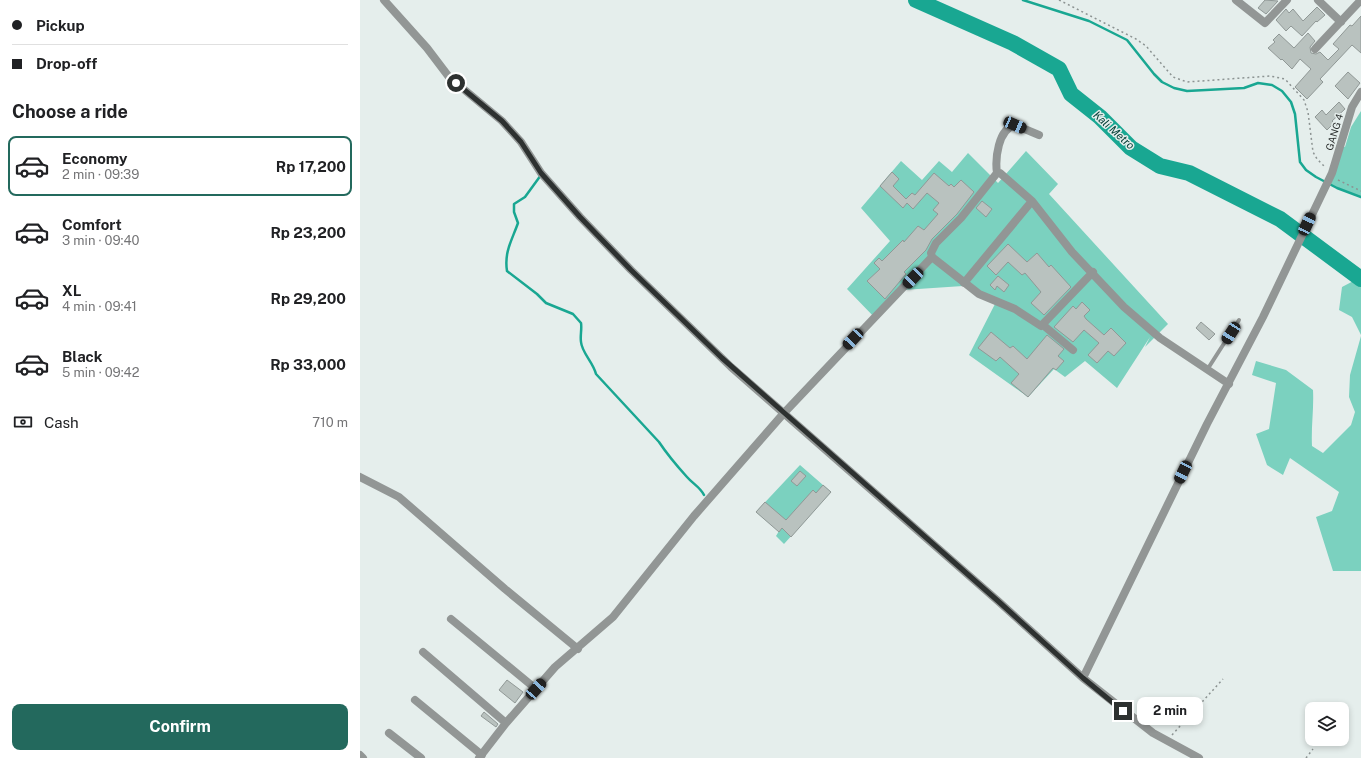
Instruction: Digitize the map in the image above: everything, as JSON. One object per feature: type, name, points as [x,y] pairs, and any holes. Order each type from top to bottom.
[{"type":"street","points":[[384,0],[428,48],[449,77],[502,121],[521,142],[541,173],[626,265],[720,357],[1083,678],[1153,733],[1199,758]]},
{"type":"street","points":[[1236,0],[1265,23],[1287,0]]},
{"type":"street","points":[[1318,0],[1341,22]]},
{"type":"street","points":[[1315,49],[1361,0]]},
{"type":"street","name":"GANG 4","points":[[1083,678],[1207,424],[1264,317],[1330,176],[1352,107],[1361,92]]},
{"type":"street","points":[[415,700],[480,756],[506,723],[555,668],[613,617],[707,501],[784,413],[932,257],[931,253],[936,243],[961,218],[997,173],[996,152],[1009,128],[1015,125],[1039,135]]},
{"type":"street","points":[[997,173],[1000,173],[1032,201],[1072,252],[1139,321],[1160,338],[1207,371],[1229,384]]},
{"type":"street","points":[[964,283],[1032,201]]},
{"type":"street","points":[[932,257],[978,294],[1015,309],[1038,325],[1043,325],[1073,350]]},
{"type":"street","points":[[1043,325],[1093,272]]},
{"type":"street","points":[[360,477],[399,497],[505,589],[578,649]]},
{"type":"street","points":[[451,619],[536,689]]},
{"type":"street","points":[[423,652],[506,723]]},
{"type":"street","points":[[389,733],[420,758]]},
{"type":"street","points":[[360,755],[363,758]]},
{"type":"lane","points":[[1207,371],[1239,320]]},
{"type":"path","points":[[1059,0],[1136,39],[1146,46],[1173,77],[1187,82],[1270,76],[1284,79],[1304,100],[1308,112],[1313,152],[1317,160],[1330,176],[1361,191]]},
{"type":"path","points":[[1171,736],[1223,679]]},
{"type":"path","points":[[1306,758],[1313,749]]},
{"type":"green space","points":[[1361,111],[1361,197],[1327,183],[1342,146],[1345,147],[1351,127]]},
{"type":"green space","points":[[1026,151],[1058,184],[1049,194],[1168,324],[1145,347],[1150,337],[1117,388],[1085,361],[1065,377],[1054,369],[1028,397],[969,355],[996,302],[963,286],[903,290],[877,320],[847,289],[890,241],[861,208],[901,161],[922,180],[939,161],[952,172],[968,153],[998,183]]},
{"type":"green space","points":[[1361,277],[1361,335],[1352,317],[1339,310],[1342,287]]},
{"type":"green space","points":[[1361,336],[1361,571],[1333,571],[1316,517],[1332,511],[1339,492],[1290,458],[1283,475],[1267,465],[1256,434],[1269,429],[1276,383],[1252,375],[1256,361],[1286,370],[1313,390],[1312,446],[1323,453],[1351,425],[1355,412],[1349,397],[1350,375]]},
{"type":"green space","points":[[800,465],[831,492],[784,544],[776,536],[779,531],[756,512]]},
{"type":"building","points":[[1265,0],[1278,1],[1266,14],[1258,8]]},
{"type":"building","points":[[1317,7],[1325,15],[1317,22],[1316,21],[1302,36],[1291,26],[1286,31],[1276,20],[1286,9],[1289,13],[1293,9],[1303,21]]},
{"type":"building","points":[[1361,16],[1361,53],[1352,45],[1320,79],[1323,82],[1307,99],[1295,87],[1311,69],[1300,59],[1292,69],[1268,48],[1275,42],[1273,40],[1279,34],[1294,48],[1308,33],[1315,41],[1310,47],[1311,53],[1316,54],[1320,52],[1328,60],[1339,49],[1333,44],[1350,25],[1352,26]]},
{"type":"building","points":[[1348,72],[1360,83],[1348,99],[1335,86]]},
{"type":"building","points":[[1339,102],[1345,109],[1332,121],[1334,123],[1327,130],[1315,117],[1322,110],[1326,115]]},
{"type":"building","points":[[892,172],[899,179],[893,186],[906,199],[912,193],[915,195],[934,173],[949,186],[951,184],[954,187],[961,180],[974,192],[957,214],[932,239],[926,250],[904,272],[906,274],[885,299],[867,281],[880,269],[874,263],[879,258],[882,261],[903,240],[904,242],[918,226],[924,230],[938,214],[933,210],[939,203],[927,193],[913,209],[907,203],[903,208],[880,186]]},
{"type":"building","points":[[982,201],[992,209],[986,217],[976,208]]},
{"type":"building","points":[[1008,244],[1027,262],[1037,253],[1049,267],[1051,265],[1071,287],[1044,315],[1031,303],[1041,292],[1025,273],[1022,275],[1008,262],[996,275],[987,266]]},
{"type":"building","points":[[998,276],[1009,285],[1004,292],[997,286],[995,290],[990,285]]},
{"type":"building","points":[[1082,302],[1090,310],[1084,316],[1086,319],[1104,335],[1111,328],[1126,343],[1114,356],[1108,351],[1097,363],[1088,355],[1099,343],[1084,330],[1073,342],[1054,327],[1073,306],[1076,309]]},
{"type":"building","points":[[1201,322],[1215,334],[1209,340],[1196,328]]},
{"type":"building","points":[[991,332],[1010,348],[1013,346],[1027,359],[1047,335],[1064,349],[1058,356],[1064,361],[1056,370],[1053,368],[1028,397],[1011,383],[1019,374],[1000,357],[996,361],[978,348]]},
{"type":"building","points":[[800,471],[806,476],[797,486],[791,481]]},
{"type":"building","points":[[823,485],[831,492],[791,537],[782,528],[779,532],[756,512],[765,502],[786,520],[813,490],[816,493]]},
{"type":"building","points":[[507,680],[523,692],[515,703],[499,690]]},
{"type":"building","points":[[484,712],[498,724],[496,727],[481,716]]},
{"type":"waterway","name":"Kali Metro","points":[[916,0],[1013,43],[1059,69],[1071,94],[1100,117],[1131,148],[1160,166],[1189,173],[1280,219],[1361,279]]},
{"type":"waterway","points":[[1023,0],[1089,21],[1127,40],[1154,74],[1162,82],[1174,88],[1187,91],[1244,88],[1258,83],[1272,85],[1282,91],[1291,102],[1295,114],[1300,162],[1306,170],[1337,188],[1361,197]]},
{"type":"waterway","points":[[541,175],[525,197],[514,204],[514,212],[518,223],[508,252],[506,264],[507,271],[537,294],[546,303],[573,314],[581,323],[582,346],[585,354],[593,365],[596,374],[659,442],[676,464],[704,495]]},
{"type":"route","points":[[456,83],[502,121],[521,142],[541,173],[580,217],[631,270],[731,367],[998,601],[1083,678],[1123,711]]}]
